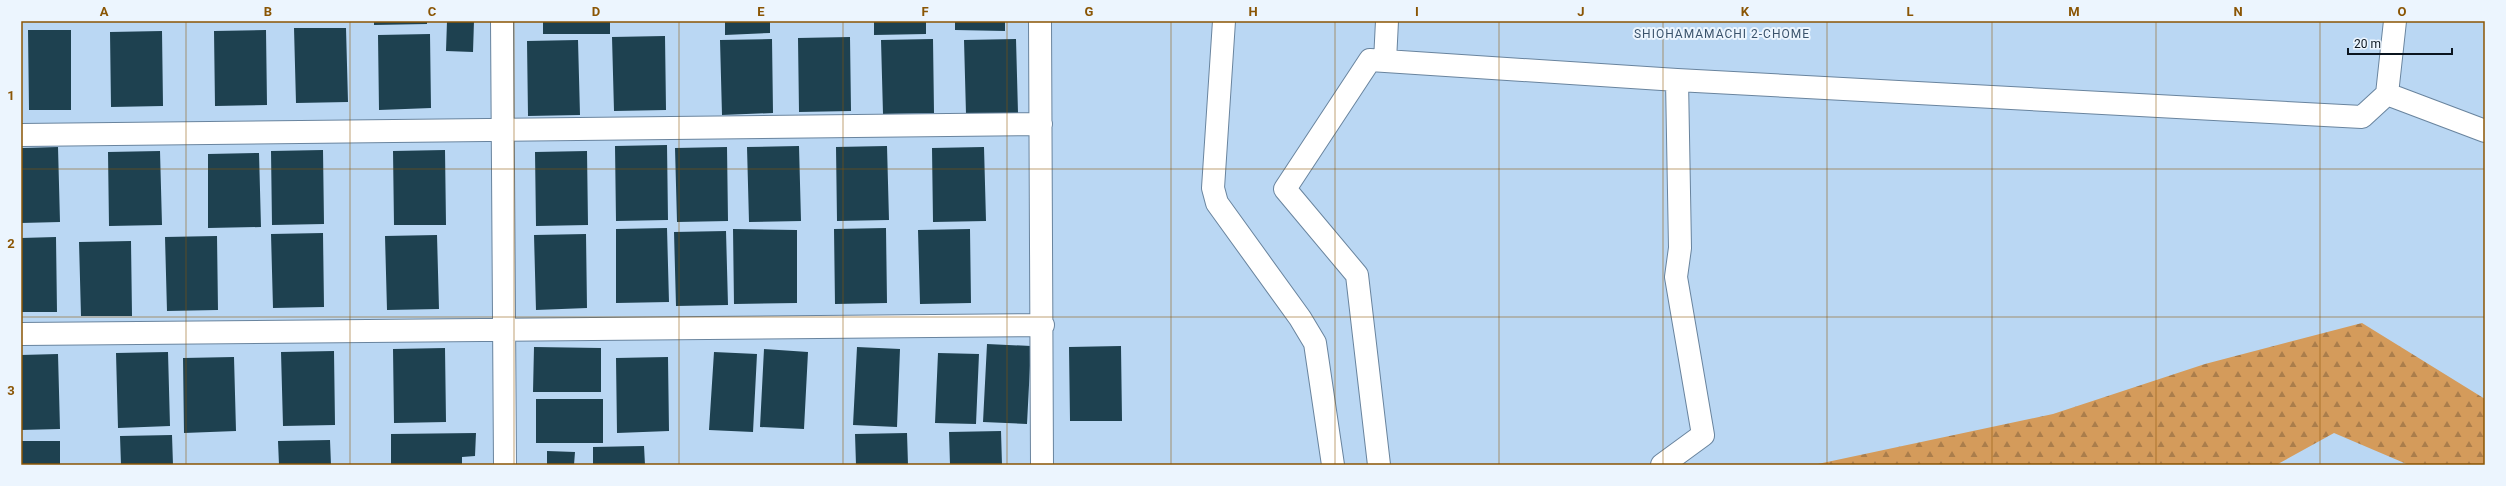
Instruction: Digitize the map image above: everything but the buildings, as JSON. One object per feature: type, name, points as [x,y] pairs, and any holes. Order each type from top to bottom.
[{"type":"street","points":[[502,21],[504,129],[503,331],[505,465]]},
{"type":"street","points":[[1040,21],[1043,325],[1042,465]]},
{"type":"street","points":[[1224,21],[1213,188],[1217,203],[1300,318],[1315,343],[1333,465]]},
{"type":"street","points":[[1385,61],[1387,21]]},
{"type":"street","points":[[1379,465],[1357,275],[1285,189],[1370,60],[1677,80],[2362,117],[2387,94],[2395,21]]},
{"type":"street","points":[[1662,465],[1703,435],[1676,277],[1680,248],[1677,80]]},
{"type":"street","points":[[2387,94],[2485,131]]},
{"type":"street","points":[[21,135],[1041,124]]},
{"type":"street","points":[[21,334],[503,331],[1043,325]]},
{"type":"green space","points":[[2362,323],[2485,399],[2485,465],[2409,465],[2334,433],[2276,465],[1813,465],[2053,414],[2205,364]]},
{"type":"district","name":"SHIOHAMAMACHI 2-CHOME","points":[[1722,34]]}]
